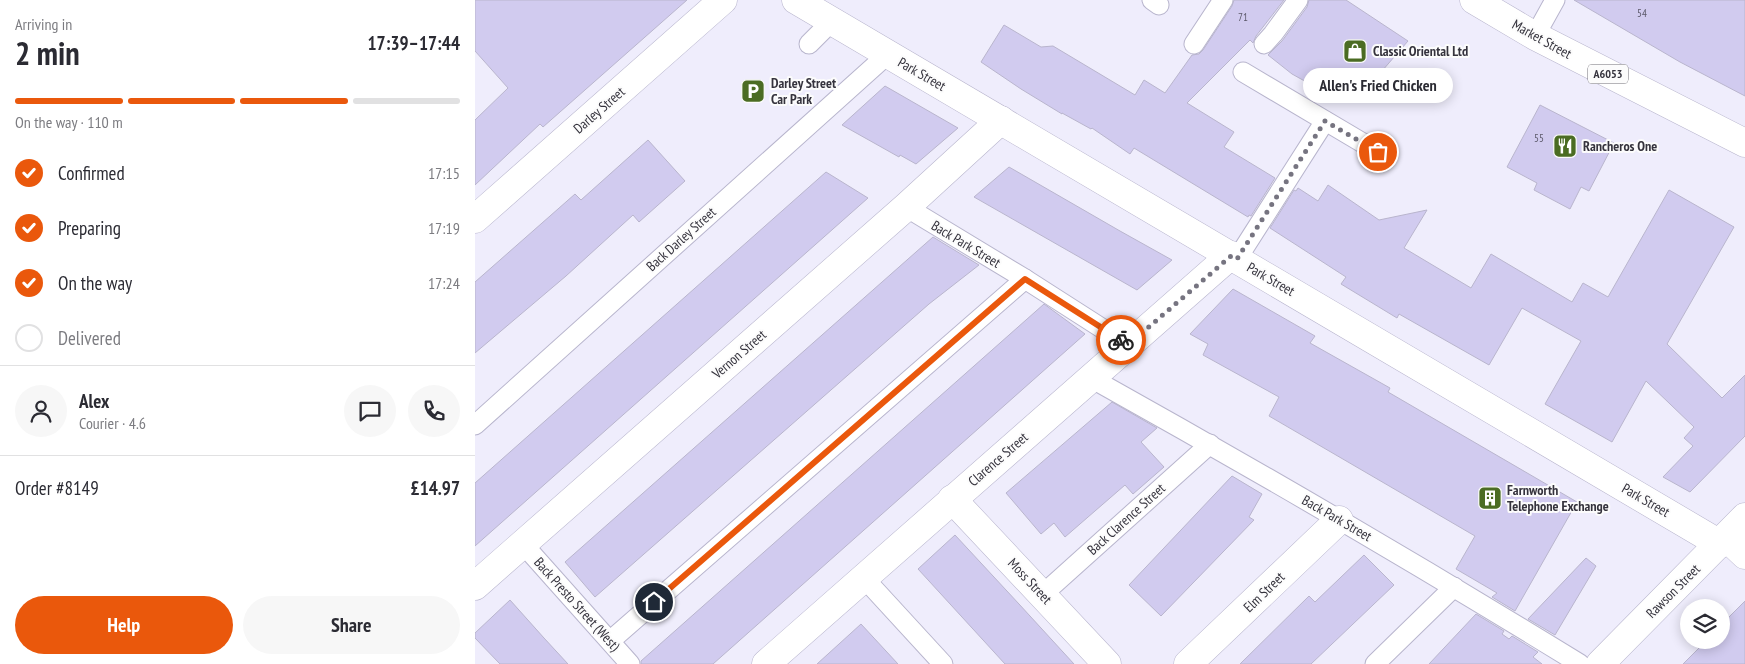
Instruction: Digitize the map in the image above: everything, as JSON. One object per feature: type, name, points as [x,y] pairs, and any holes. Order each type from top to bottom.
[{"type":"street","name":"Darley Street","points":[[475,219],[723,0]]},
{"type":"street","name":"Park Street","points":[[796,0],[1233,257],[1730,545]]},
{"type":"street","name":"Market Street","points":[[1474,0],[1535,36],[1745,143]]},
{"type":"street","name":"Vernon Street","points":[[475,586],[906,207],[1001,120]]},
{"type":"street","name":"Clarence Street","points":[[778,660],[864,578],[953,499],[1128,345],[1233,257]]},
{"type":"street","name":"Moss Street","points":[[953,499],[1107,664]]},
{"type":"street","name":"Rawson Street","points":[[1600,664],[1730,545],[1745,518]]},
{"type":"street","name":"Elm Street","points":[[1188,664],[1339,520]]},
{"type":"lane","points":[[1194,44],[1223,0]]},
{"type":"lane","points":[[1263,44],[1299,0]]},
{"type":"lane","points":[[1535,36],[1555,0]]},
{"type":"lane","points":[[809,44],[832,21]]},
{"type":"lane","name":"Back Darley Street","points":[[475,425],[887,54]]},
{"type":"lane","points":[[1243,72],[1378,152]]},
{"type":"lane","points":[[1233,257],[1325,121]]},
{"type":"lane","name":"Back Park Street","points":[[906,207],[1025,279],[1128,345]]},
{"type":"lane","points":[[610,641],[1025,279]]},
{"type":"lane","name":"Back Park Street","points":[[1091,378],[1210,444],[1454,587],[1580,664]]},
{"type":"lane","name":"Back Clarence Street","points":[[1042,595],[1210,444]]},
{"type":"lane","name":"Back Presto Street (West)","points":[[523,544],[631,664]]},
{"type":"lane","points":[[864,578],[943,664]]},
{"type":"lane","points":[[1375,664],[1454,587]]},
{"type":"building","points":[[475,0],[687,0],[543,127],[540,124],[475,185],[475,120],[508,88],[475,51]]},
{"type":"building","points":[[1234,0],[1284,0],[1256,36],[1253,43],[1250,40],[1187,103],[1234,132],[1224,147],[1275,178],[1251,216],[1249,215],[1248,217],[1134,148],[1130,154],[1092,128],[1062,114],[981,62],[1004,25],[1041,47],[1053,46],[1135,95],[1144,80],[1165,93],[1192,55],[1199,54],[1203,50]]},
{"type":"building","name":"Classic Oriental Ltd","points":[[1309,0],[1346,0],[1408,41],[1369,86],[1360,80],[1342,101],[1313,79],[1310,84],[1292,74],[1268,55],[1282,41],[1307,7]]},
{"type":"building","points":[[1574,0],[1745,0],[1745,96],[1680,62]]},
{"type":"building","points":[[885,86],[958,128],[916,164],[900,155],[899,157],[842,125]]},
{"type":"building","points":[[1540,105],[1614,143],[1589,191],[1581,187],[1570,209],[1534,190],[1537,183],[1507,167]]},
{"type":"building","points":[[648,140],[685,181],[639,222],[633,215],[566,276],[475,353],[475,282],[575,194],[581,200]]},
{"type":"building","points":[[1009,167],[1172,260],[1137,290],[974,197]]},
{"type":"building","points":[[826,172],[868,198],[475,546],[475,483]]},
{"type":"building","points":[[1328,185],[1379,220],[1427,210],[1404,248],[1471,288],[1491,254],[1572,302],[1583,283],[1608,297],[1669,190],[1734,227],[1667,344],[1722,398],[1745,375],[1745,436],[1690,492],[1663,477],[1693,446],[1684,438],[1694,427],[1646,381],[1612,442],[1545,404],[1581,341],[1522,308],[1489,365],[1399,314],[1397,318],[1341,284],[1346,277],[1270,228],[1294,190],[1296,191],[1298,188],[1318,201]]},
{"type":"building","points":[[933,237],[979,265],[929,304],[595,597],[565,562]]},
{"type":"building","points":[[1233,289],[1315,336],[1310,343],[1390,388],[1388,392],[1577,502],[1515,611],[1492,597],[1497,593],[1456,569],[1475,536],[1269,416],[1279,397],[1203,355],[1208,344],[1190,334]]},
{"type":"building","points":[[1044,304],[1085,334],[713,664],[641,664],[641,661]]},
{"type":"building","points":[[1112,402],[1157,428],[1141,442],[1164,467],[1133,494],[1125,485],[1065,537],[1054,523],[1041,534],[1006,493]]},
{"type":"building","points":[[1232,476],[1262,494],[1249,517],[1254,520],[1161,616],[1129,585]]},
{"type":"building","points":[[955,535],[1074,664],[1005,664],[918,569]]},
{"type":"building","points":[[1364,555],[1394,585],[1311,664],[1240,664],[1309,596],[1315,602]]},
{"type":"building","points":[[1586,558],[1596,566],[1555,635],[1528,619]]},
{"type":"building","points":[[510,600],[568,664],[500,664],[475,638],[475,633]]},
{"type":"building","points":[[1745,601],[1745,664],[1683,664],[1698,649],[1730,649],[1730,616]]},
{"type":"building","points":[[1476,614],[1504,631],[1502,634],[1509,639],[1512,636],[1538,652],[1533,657],[1542,664],[1429,664]]},
{"type":"building","points":[[861,624],[898,664],[817,664]]},
{"type":"way so far","points":[[1121,340],[1128,345],[1231,256],[1237,259],[1325,121],[1378,152]]},
{"type":"place","name":"Classic Oriental Ltd","points":[[1355,51]]},
{"type":"place","name":"Darley Street Car Park","points":[[753,91]]},
{"type":"place","name":"Rancheros One","points":[[1565,146]]},
{"type":"place","name":"Allen's Fried Chicken","points":[[1378,152]]},
{"type":"place","name":"Farnworth Telephone Exchange","points":[[1490,498]]},
{"type":"route","points":[[654,602],[1025,279],[1121,340]]}]
